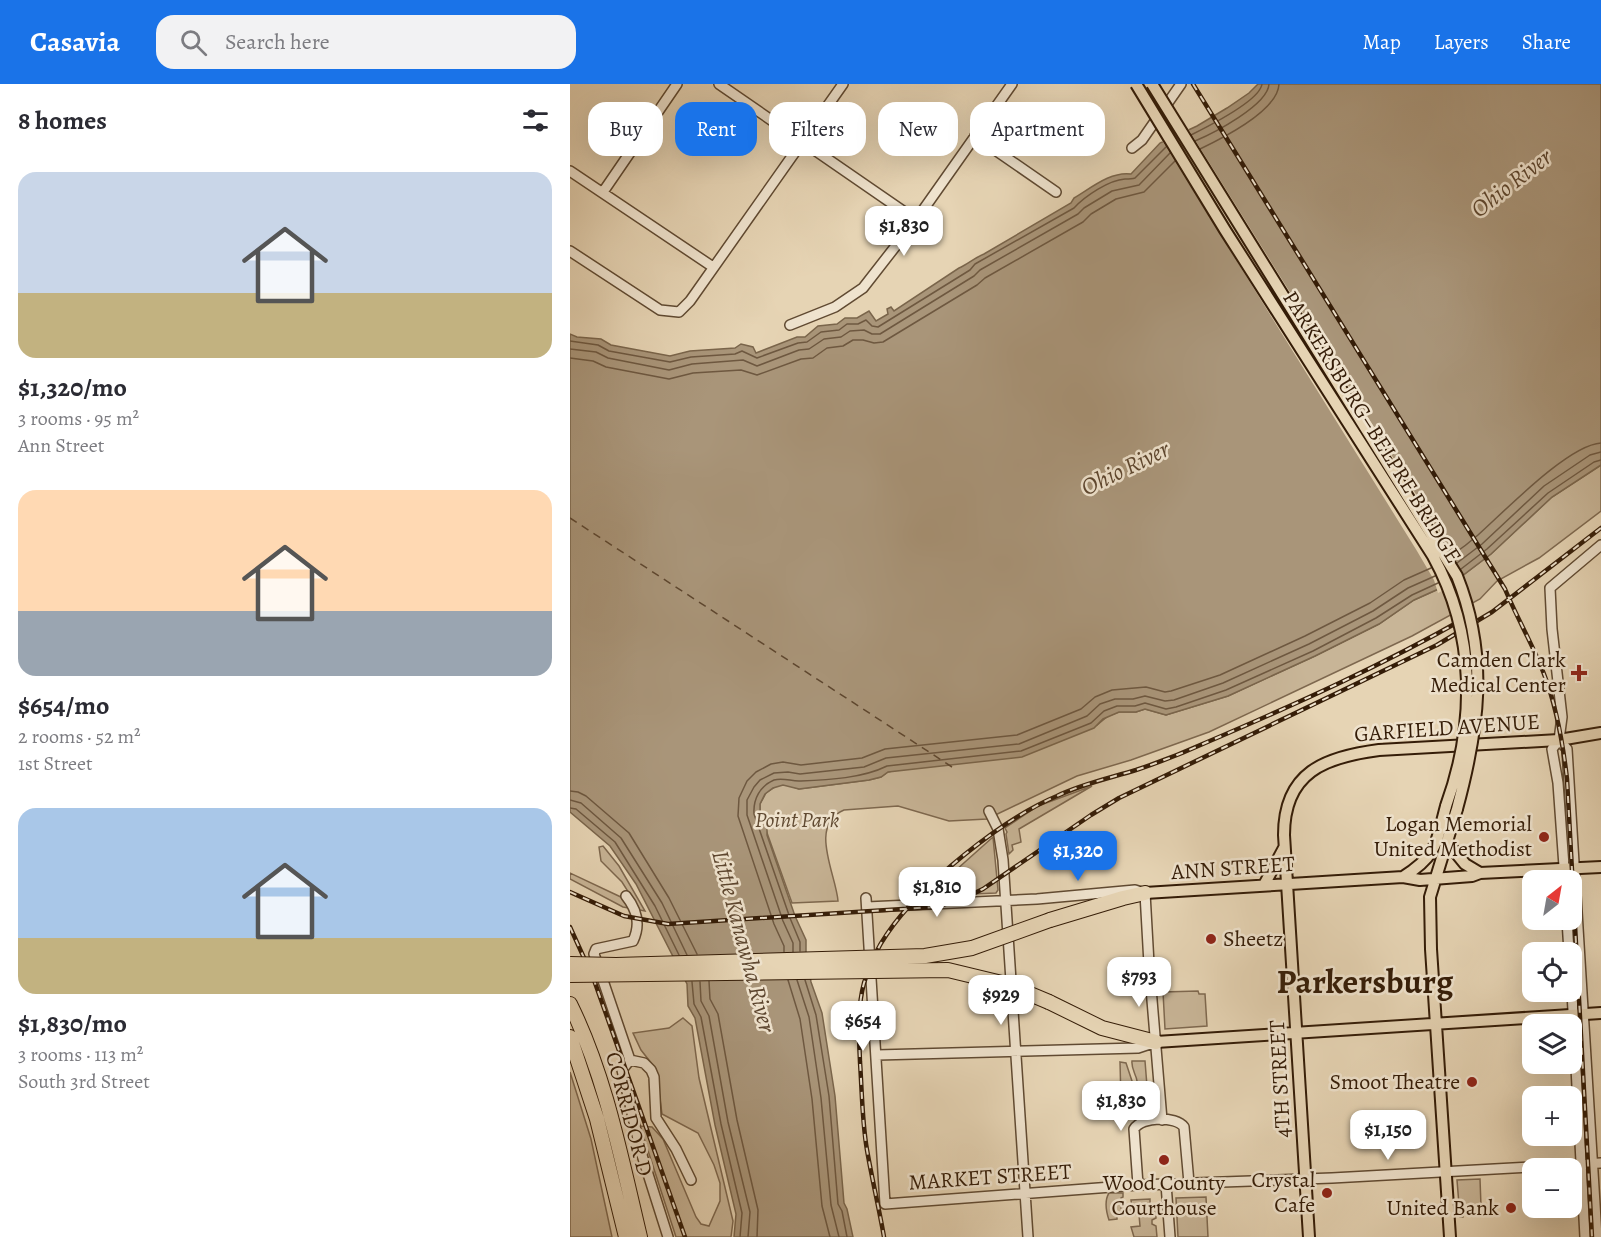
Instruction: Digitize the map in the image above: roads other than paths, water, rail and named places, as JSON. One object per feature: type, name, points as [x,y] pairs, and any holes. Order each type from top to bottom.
[{"type":"highway","points":[[570,964],[925,956],[972,948],[1050,921],[1145,893]]},
{"type":"highway","points":[[570,975],[948,970],[1006,984],[1102,1028],[1156,1042]]},
{"type":"highway","name":"CORRIDOR D","points":[[570,1004],[600,1079],[640,1237]]},
{"type":"highway","name":"CORRIDOR D","points":[[570,1037],[597,1119],[626,1237]]},
{"type":"main road","name":"PARKERSBURG–BELPRE BRIDGE","points":[[1136,84],[1225,230],[1433,556],[1456,608],[1467,658],[1468,695],[1464,738],[1454,786],[1447,842],[1430,897]]},
{"type":"main road","name":"PARKERSBURG–BELPRE BRIDGE","points":[[1152,84],[1444,552],[1463,590],[1473,628],[1478,667],[1478,700],[1472,746],[1452,808],[1434,850],[1423,864],[1403,877]]},
{"type":"main road","name":"GARFIELD AVENUE","points":[[1288,883],[1285,844],[1286,811],[1295,790],[1307,775],[1331,759],[1379,750],[1559,740],[1601,733]]},
{"type":"main road","points":[[1447,842],[1465,864],[1480,873]]},
{"type":"main road","points":[[1264,885],[1278,862],[1285,844]]},
{"type":"main road","name":"ANN STREET","points":[[1145,893],[1403,877],[1420,880],[1480,873],[1601,867]]},
{"type":"main road","points":[[1420,880],[1430,897],[1431,949],[1450,1237]]},
{"type":"main road","name":"4TH STREET","points":[[1288,883],[1309,1237]]},
{"type":"main road","points":[[1582,1015],[1601,1013]]},
{"type":"main road","points":[[1156,1042],[1522,1018]]},
{"type":"street","points":[[603,192],[677,84]]},
{"type":"street","points":[[719,84],[769,119]]},
{"type":"street","points":[[831,102],[843,84]]},
{"type":"street","points":[[999,102],[1012,84]]},
{"type":"street","points":[[1132,148],[1142,140],[1181,84]]},
{"type":"street","points":[[790,325],[835,307],[855,295],[869,282],[970,143]]},
{"type":"street","points":[[570,251],[660,310],[676,312],[681,310],[793,156]]},
{"type":"street","points":[[823,156],[916,220]]},
{"type":"street","points":[[1004,156],[1056,192]]},
{"type":"street","points":[[570,171],[713,267]]},
{"type":"street","points":[[1570,868],[1552,749],[1559,740],[1562,717],[1552,629],[1550,588],[1601,545]]},
{"type":"street","points":[[1559,740],[1568,748],[1570,868],[1579,1014]]},
{"type":"street","points":[[989,811],[998,830],[1003,860],[1028,1237]]},
{"type":"street","name":"ANN STREET","points":[[877,1055],[867,902],[1006,901],[1135,890],[1145,893]]},
{"type":"street","points":[[1145,893],[1162,1120]]},
{"type":"street","points":[[626,896],[634,906],[637,916],[638,926],[633,941],[596,949],[594,954],[630,1059]]},
{"type":"street","points":[[877,1055],[1138,1048],[1156,1042]]},
{"type":"street","points":[[1582,1049],[1597,1237]]},
{"type":"street","name":"MARKET STREET","points":[[877,1055],[885,1204],[1138,1185],[1592,1163]]},
{"type":"street","points":[[630,1059],[644,1063],[651,1070],[654,1077],[657,1118],[691,1180]]},
{"type":"street","points":[[630,1059],[622,1070],[641,1152],[668,1237]]},
{"type":"street","points":[[1138,1185],[1134,1129],[1142,1122],[1162,1120],[1175,1120],[1181,1122],[1185,1127],[1189,1184]]},
{"type":"street","points":[[1585,1237],[1592,1163]]},
{"type":"street","points":[[1166,1184],[1170,1237]]},
{"type":"water","points":[[1258,84],[1601,84],[1601,465],[1552,497],[1491,554],[1454,582],[1414,600],[1379,624],[1228,696],[1166,715],[1145,709],[1136,712],[1119,712],[1103,719],[1094,728],[1022,757],[888,772],[881,777],[869,780],[799,789],[783,785],[765,794],[760,804],[760,813],[767,827],[767,835],[795,916],[806,940],[811,982],[822,1013],[835,1096],[844,1203],[853,1237],[734,1237],[736,1214],[715,1125],[695,1018],[688,1006],[687,984],[636,884],[610,846],[570,812],[570,334],[577,337],[601,339],[611,345],[670,356],[690,351],[735,348],[741,344],[753,347],[756,353],[797,337],[805,337],[818,326],[837,324],[845,318],[857,318],[869,311],[876,321],[888,314],[887,309],[891,307],[894,311],[959,268],[1071,203],[1074,198],[1094,185],[1116,175],[1131,174],[1160,143],[1197,126],[1227,108]]},
{"type":"railway","points":[[1193,84],[1505,589],[1549,687],[1559,726],[1567,779],[1592,1237]]},
{"type":"railway","points":[[570,892],[624,916],[668,924],[934,907],[960,900],[983,889],[1119,798],[1437,645],[1492,612],[1601,528]]},
{"type":"railway","points":[[884,1237],[864,1128],[859,1042],[860,1003],[866,977],[880,945],[920,895],[964,855],[1012,820],[1035,807],[1076,788],[1171,757],[1272,714],[1371,668],[1467,617]]},
{"type":"railway","points":[[570,927],[594,980],[685,1237]]},
{"type":"place","name":"Camden Clark Medical Center","points":[[1579,673]]},
{"type":"place","name":"Logan Memorial United Methodist","points":[[1544,837]]},
{"type":"place","name":"Sheetz","points":[[1211,939]]},
{"type":"place","name":"Smoot Theatre","points":[[1472,1082]]},
{"type":"place","name":"Wood County Courthouse","points":[[1164,1160]]},
{"type":"place","name":"Crystal Cafe","points":[[1327,1193]]},
{"type":"place","name":"United Bank","points":[[1511,1208]]},
{"type":"district","name":"Parkersburg","points":[[1365,981]]},
{"type":"water label","name":"Ohio River","points":[[1511,183]]},
{"type":"water label","name":"Ohio River","points":[[1125,468]]},
{"type":"water label","name":"Little Kanawha River","points":[[744,941]]},
{"type":"park label","name":"Point Park","points":[[797,820]]}]
